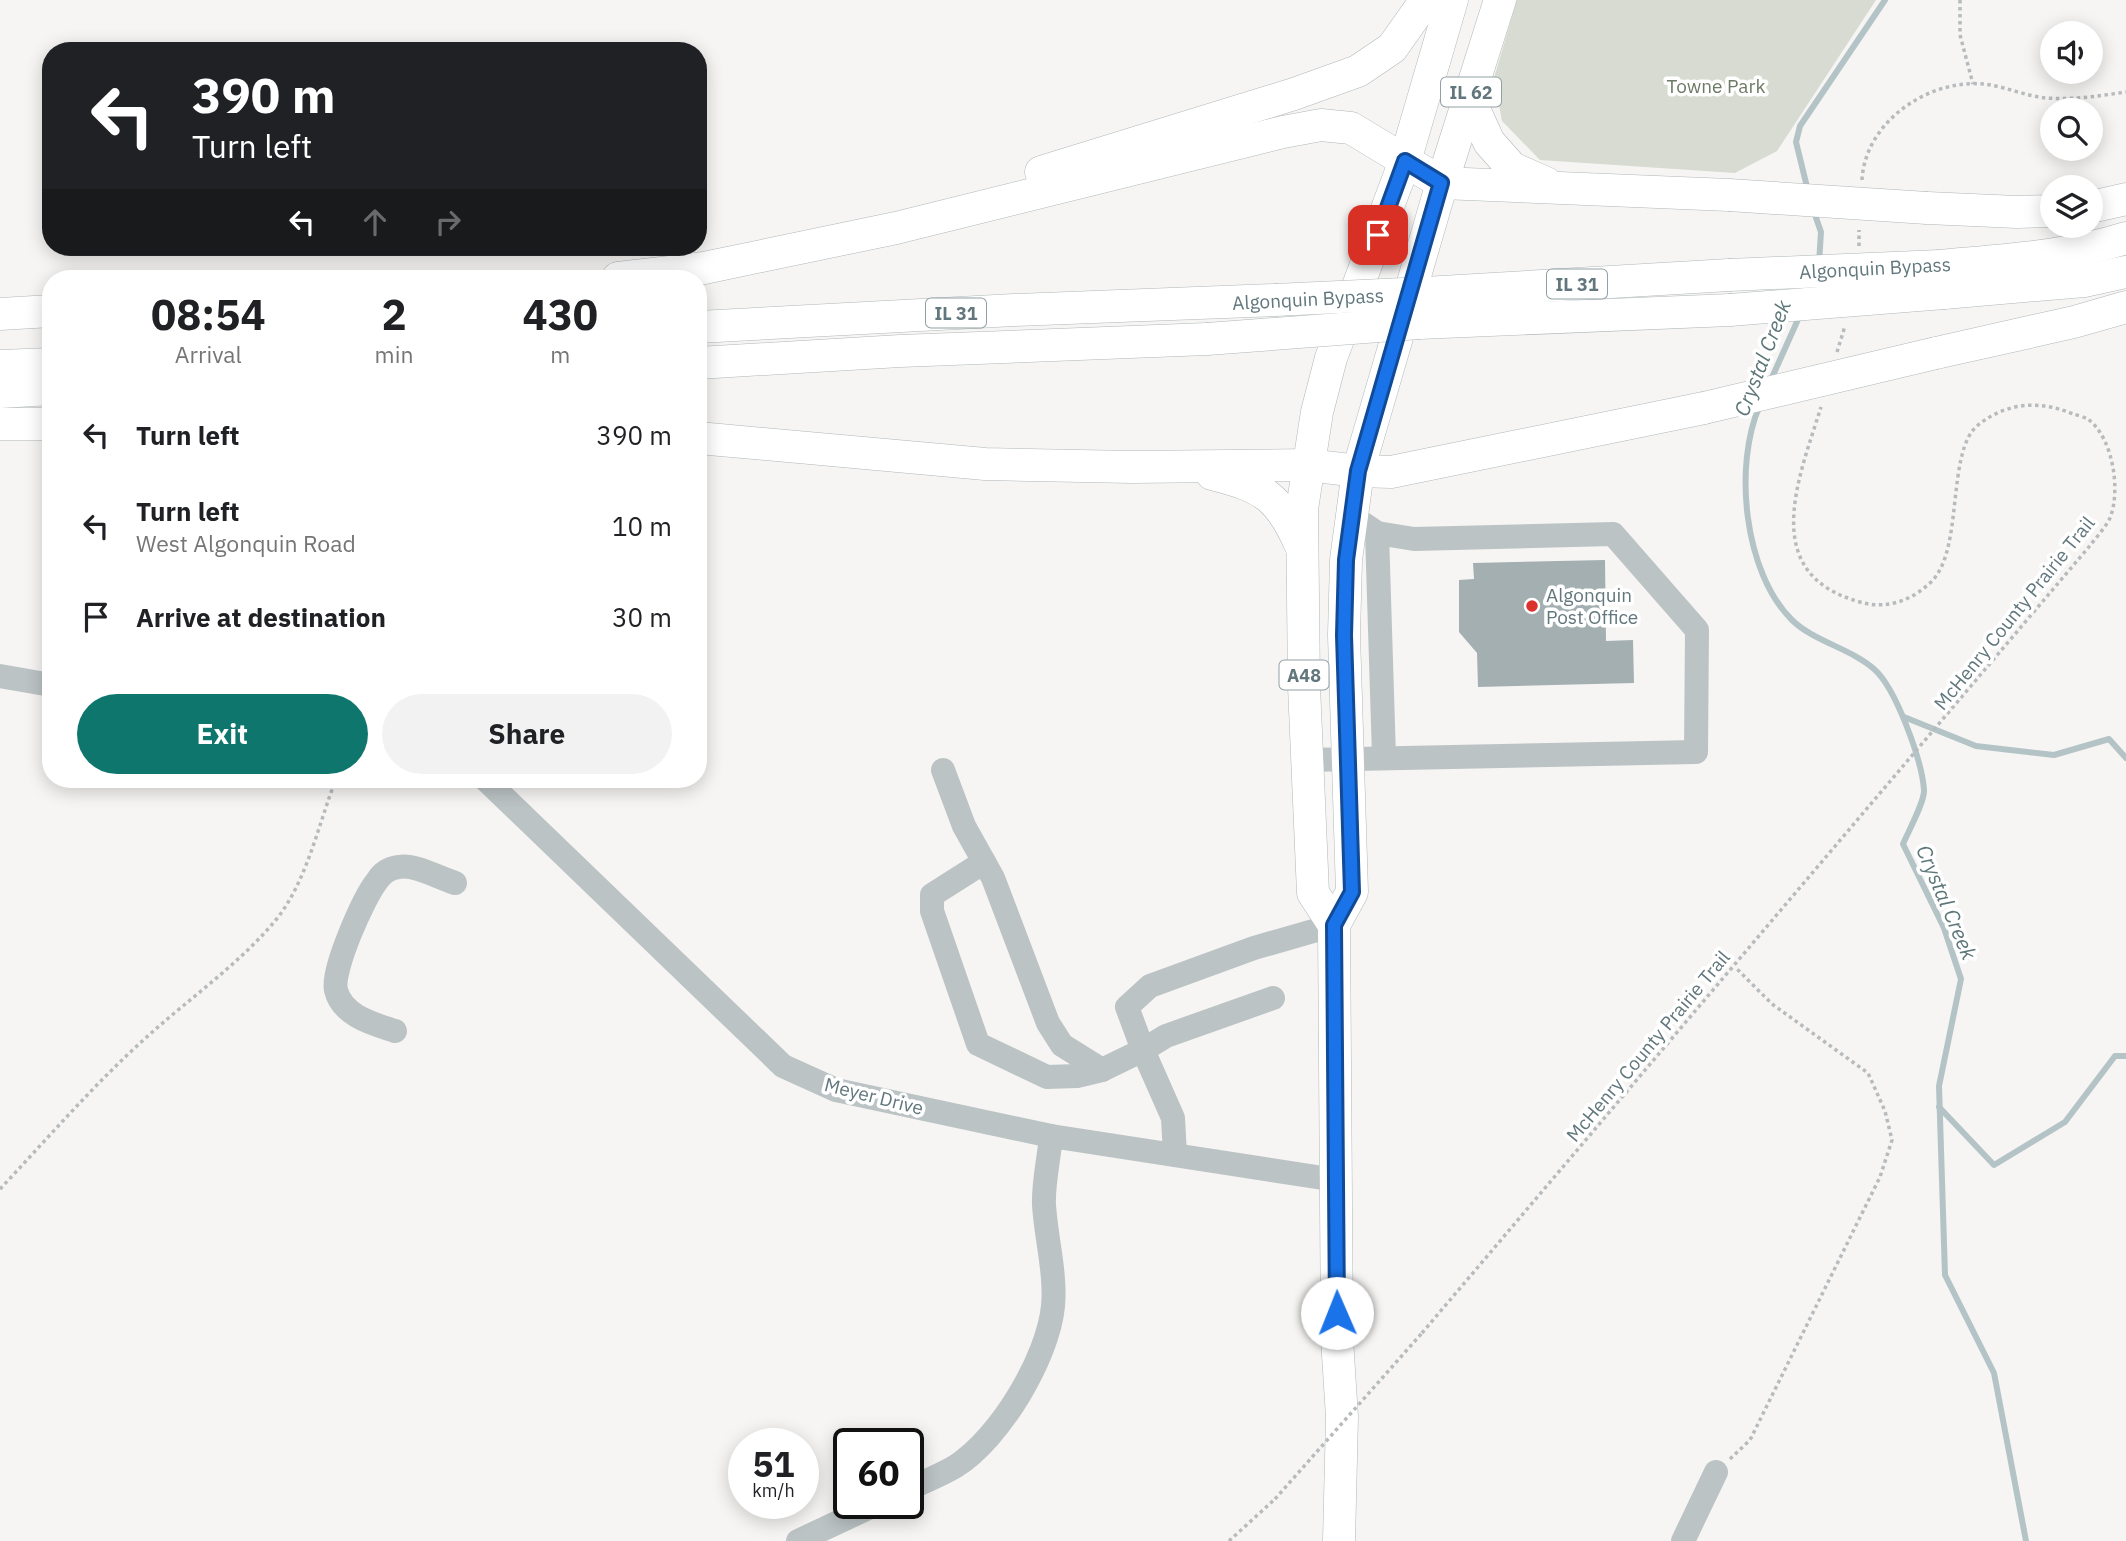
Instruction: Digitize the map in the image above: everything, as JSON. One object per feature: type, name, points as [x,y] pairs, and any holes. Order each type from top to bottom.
[{"type":"main road","points":[[824,241],[887,215],[958,197],[1223,117],[1358,71],[1392,48],[1426,0]]},
{"type":"main road","name":"IL 62","points":[[1308,465],[1317,412],[1332,358],[1405,161],[1452,0]]},
{"type":"main road","name":"IL 62","points":[[1358,471],[1441,183],[1500,0]]},
{"type":"main road","points":[[1469,98],[1489,142],[1512,168],[1556,188]]},
{"type":"main road","points":[[687,270],[896,228],[1283,132],[1321,125],[1351,128],[1441,183],[2040,211]]},
{"type":"main road","points":[[2103,204],[2126,199]]},
{"type":"main road","name":"Algonquin Bypass","points":[[707,327],[1014,310],[1213,303],[1422,308],[1730,310],[1942,280],[2126,238]]},
{"type":"main road","name":"Algonquin Bypass","points":[[707,362],[1207,339],[1422,308],[1729,275],[2084,281],[2126,272]]},
{"type":"main road","points":[[707,439],[985,464],[1308,465],[1391,472],[1704,408],[2074,322],[2126,307]]},
{"type":"main road","points":[[0,314],[42,312]]},
{"type":"main road","points":[[0,366],[42,364]]},
{"type":"main road","points":[[0,392],[42,389]]},
{"type":"main road","points":[[0,424],[42,424]]},
{"type":"main road","name":"A48","points":[[1308,465],[1303,509],[1303,551],[1307,760],[1313,893],[1334,925]]},
{"type":"main road","points":[[1181,466],[1241,482],[1275,500],[1288,516],[1303,551]]},
{"type":"main road","name":"A48","points":[[1339,1541],[1342,1417],[1335,1180],[1334,925],[1352,892],[1344,635],[1346,560],[1365,525],[1358,471]]},
{"type":"street","points":[[1307,760],[1696,752],[1697,630],[1613,534],[1414,539],[1365,525],[1384,757]]},
{"type":"street","points":[[0,676],[42,683]]},
{"type":"street","points":[[943,769],[964,826],[993,877],[1048,1023],[1062,1045],[1102,1070]]},
{"type":"street","name":"Meyer Drive","points":[[494,788],[783,1066],[835,1090],[1051,1136],[1335,1180]]},
{"type":"street","points":[[984,862],[932,895],[932,911],[978,1044],[1046,1077],[1077,1076],[1102,1070],[1166,1036],[1273,998]]},
{"type":"street","points":[[395,1031],[362,1020],[346,1007],[336,990],[337,972],[363,902],[377,879],[387,870],[400,866],[455,883]]},
{"type":"street","points":[[1175,1156],[1173,1118],[1127,1007],[1150,986],[1254,948],[1334,925]]},
{"type":"street","points":[[924,1481],[957,1465],[977,1449],[1004,1418],[1038,1355],[1051,1323],[1054,1303],[1044,1203],[1051,1136]]},
{"type":"street","points":[[1683,1541],[1716,1472]]},
{"type":"street","points":[[798,1541],[845,1519]]},
{"type":"path","points":[[1960,0],[1960,35],[1973,84]]},
{"type":"path","points":[[1861,190],[1863,164],[1878,136],[1895,114],[1941,88],[1985,84],[2044,98],[2084,99],[2126,92]]},
{"type":"path","points":[[1858,249],[1859,226]]},
{"type":"path","points":[[1833,364],[1845,324]]},
{"type":"path","name":"McHenry County Prairie Trail","points":[[1229,1541],[1275,1499],[1422,1333],[1905,766],[2088,548],[2110,518],[2115,486],[2110,451],[2088,420],[2051,405],[2021,405],[2000,412],[1976,427],[1961,457],[1946,554],[1934,579],[1912,597],[1885,606],[1833,594],[1806,570],[1793,539],[1793,497],[1821,404]]},
{"type":"path","points":[[0,1189],[55,1127],[147,1037],[234,961],[276,919],[303,872],[333,788]]},
{"type":"path","points":[[1716,1472],[1750,1440],[1880,1177],[1892,1140],[1885,1111],[1868,1073],[1772,1004],[1734,967]]},
{"type":"green space","name":"Towne Park","points":[[1517,0],[1876,0],[1777,151],[1735,173],[1540,160],[1502,121],[1494,78]]},
{"type":"building","name":"Algonquin Post Office","points":[[1605,560],[1606,641],[1633,640],[1634,683],[1478,687],[1477,653],[1459,632],[1459,580],[1474,579],[1473,563]]},
{"type":"waterway","name":"Crystal Creek","points":[[1808,191],[1796,142],[1800,126],[1885,0]]},
{"type":"waterway","name":"Crystal Creek","points":[[1814,212],[1821,232],[1819,263]]},
{"type":"waterway","name":"Crystal Creek","points":[[1770,382],[1800,315]]},
{"type":"waterway","name":"Crystal Creek","points":[[1760,405],[1747,457],[1746,487],[1748,517],[1763,575],[1776,600],[1792,620],[1811,634],[1865,662],[1882,678],[1899,708],[1922,777],[1922,801],[1903,844],[1944,928],[1961,979],[1939,1086],[1945,1275],[1994,1373],[2026,1541]]},
{"type":"waterway","points":[[1904,717],[1976,746],[2054,755],[2109,739],[2126,758]]},
{"type":"waterway","points":[[1939,1107],[1994,1165],[2065,1122],[2115,1056],[2126,1056]]},
{"type":"place","name":"Algonquin Post Office","points":[[1532,606]]},
{"type":"route","points":[[1337,1313],[1334,925],[1352,892],[1344,635],[1346,560],[1358,471],[1441,183],[1405,161],[1378,235]]}]
